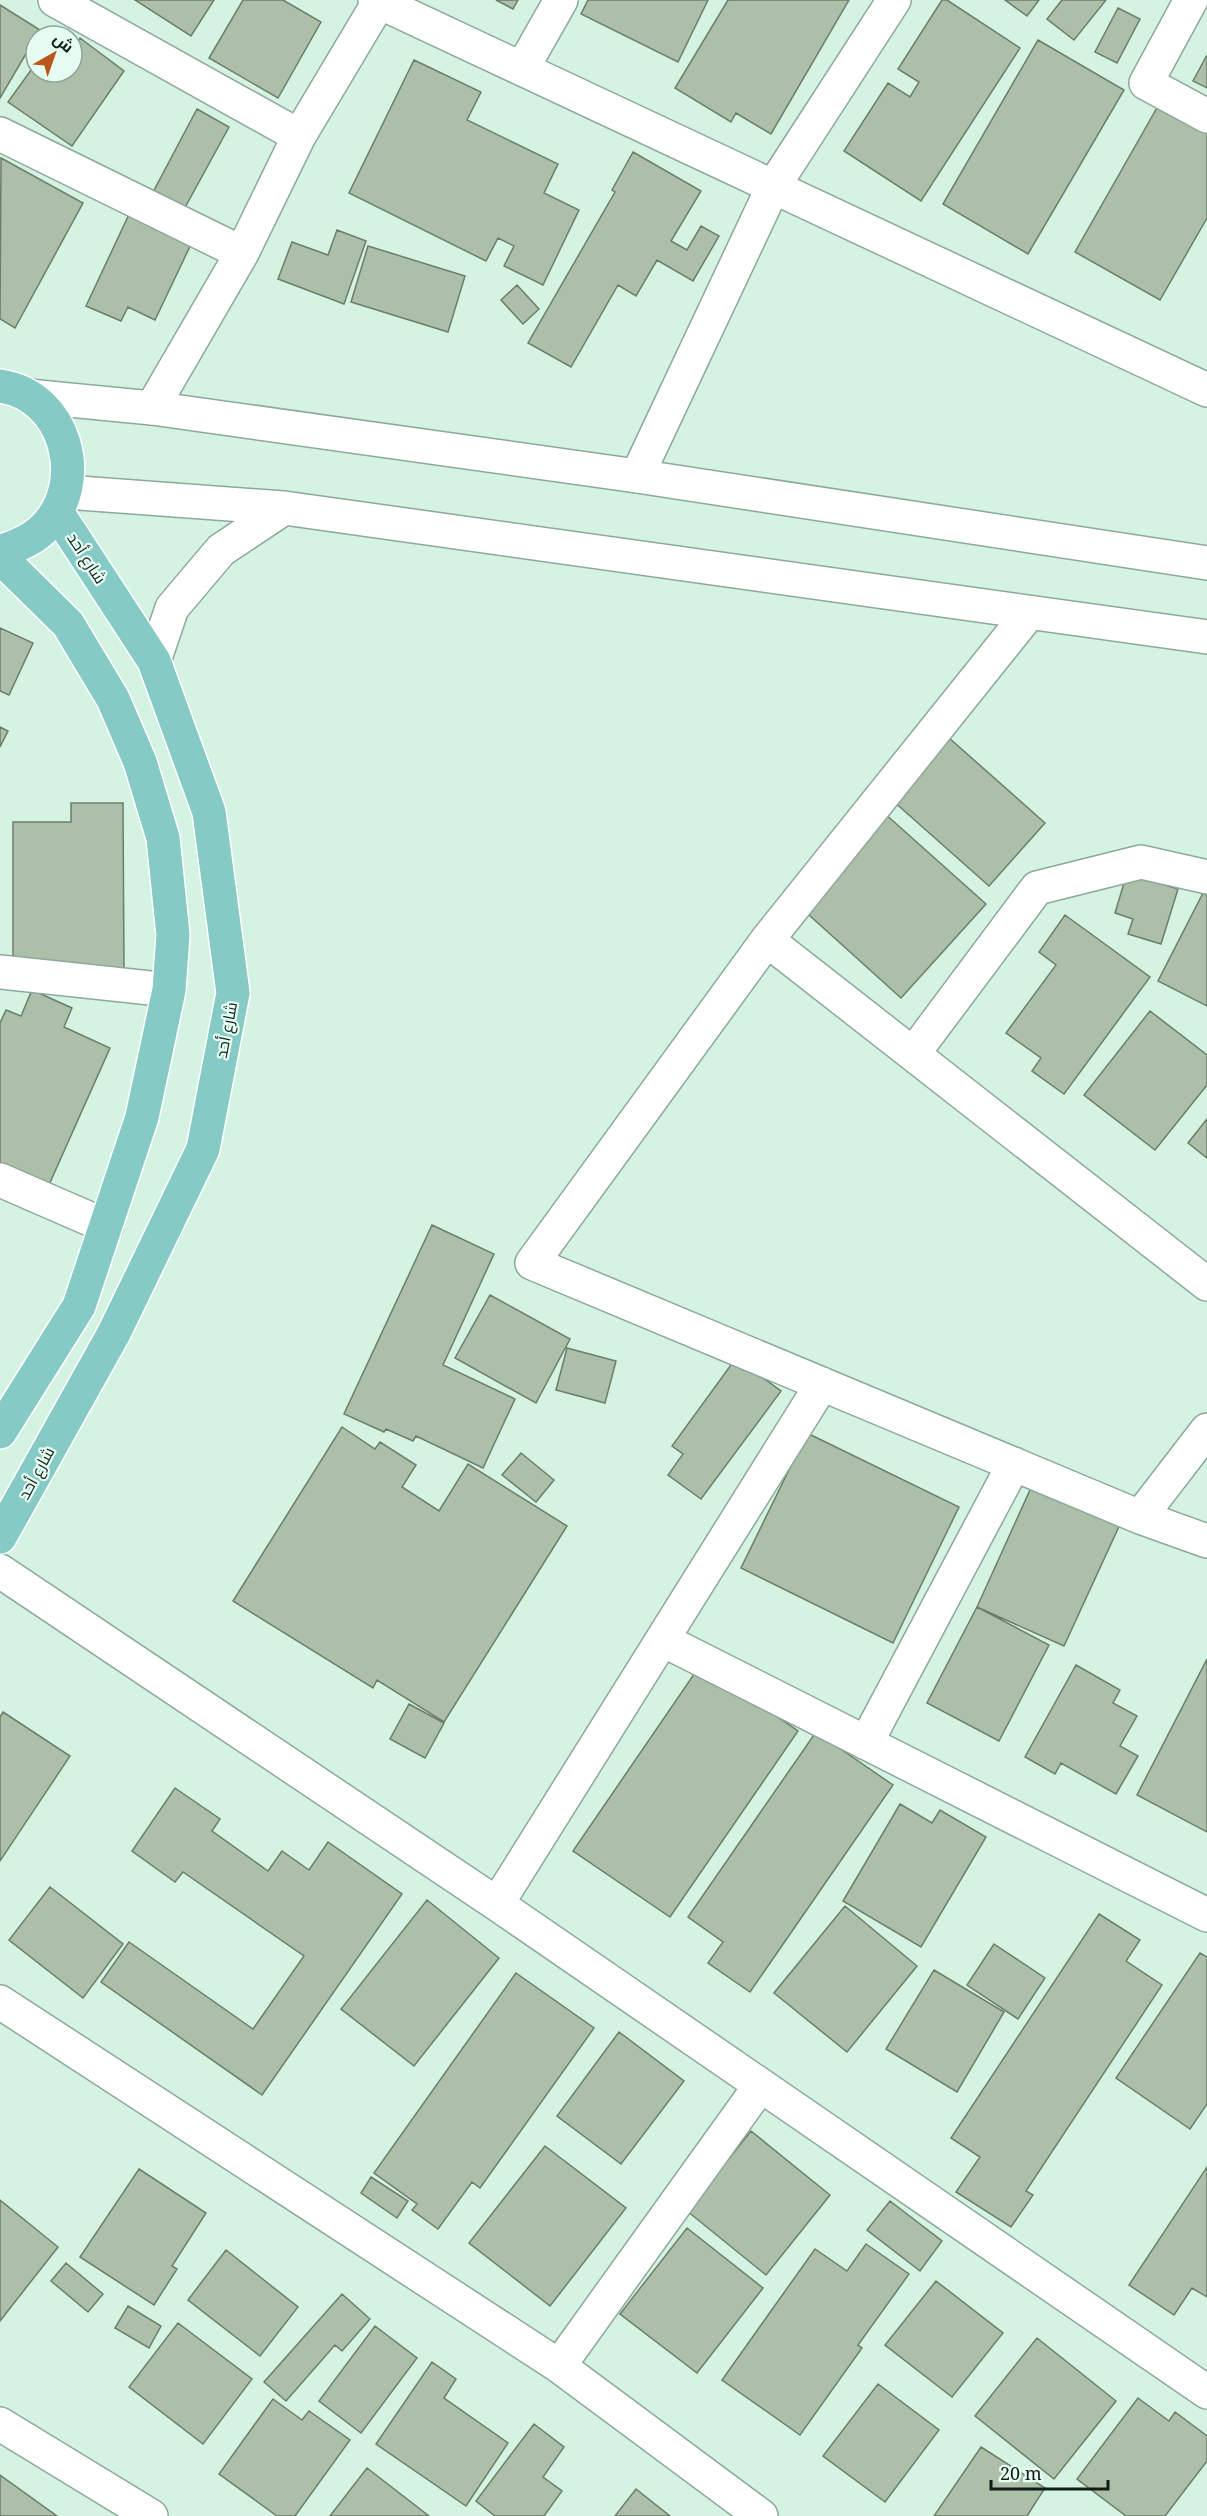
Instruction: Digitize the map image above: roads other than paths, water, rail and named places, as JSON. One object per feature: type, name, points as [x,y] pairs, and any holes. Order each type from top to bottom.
[{"type":"main road","points":[[0,552],[26,542],[44,528],[62,502],[69,470],[66,448],[58,428],[46,410],[14,391]]},
{"type":"main road","name":"شارع أحد","points":[[0,1537],[114,1333],[203,1149],[233,993],[209,812],[154,661],[62,502]]},
{"type":"main road","points":[[0,557],[68,624],[113,699],[140,762],[163,838],[173,934],[169,990],[142,1117],[79,1306],[0,1432]]},
{"type":"street","points":[[55,0],[299,136]]},
{"type":"street","points":[[524,67],[561,0]]},
{"type":"street","points":[[637,476],[773,188],[894,0]]},
{"type":"street","points":[[1191,0],[1146,83],[1207,116]]},
{"type":"street","points":[[152,408],[242,253],[299,136],[377,1],[524,67],[773,188],[1207,390]]},
{"type":"street","points":[[0,134],[242,253]]},
{"type":"street","points":[[14,391],[152,408],[637,476],[1207,563]]},
{"type":"street","points":[[62,502],[284,508],[1207,637]]},
{"type":"street","points":[[154,661],[172,608],[221,550],[284,508]]},
{"type":"street","points":[[1029,613],[767,939],[532,1263],[1140,1516],[1207,1541]]},
{"type":"street","points":[[914,1054],[1037,888],[1142,862],[1207,877]]},
{"type":"street","points":[[767,939],[1207,1284]]},
{"type":"street","points":[[0,972],[169,990]]},
{"type":"street","points":[[0,1180],[106,1226]]},
{"type":"street","points":[[496,1905],[822,1384]]},
{"type":"street","points":[[1140,1516],[1207,1430]]},
{"type":"street","points":[[866,1743],[1014,1464]]},
{"type":"street","points":[[0,1571],[496,1905],[1207,2392]]},
{"type":"street","points":[[663,1640],[1207,1915]]},
{"type":"street","points":[[0,2002],[560,2366],[760,2516]]},
{"type":"street","points":[[560,2366],[760,2086]]},
{"type":"street","points":[[0,2424],[151,2516]]}]
